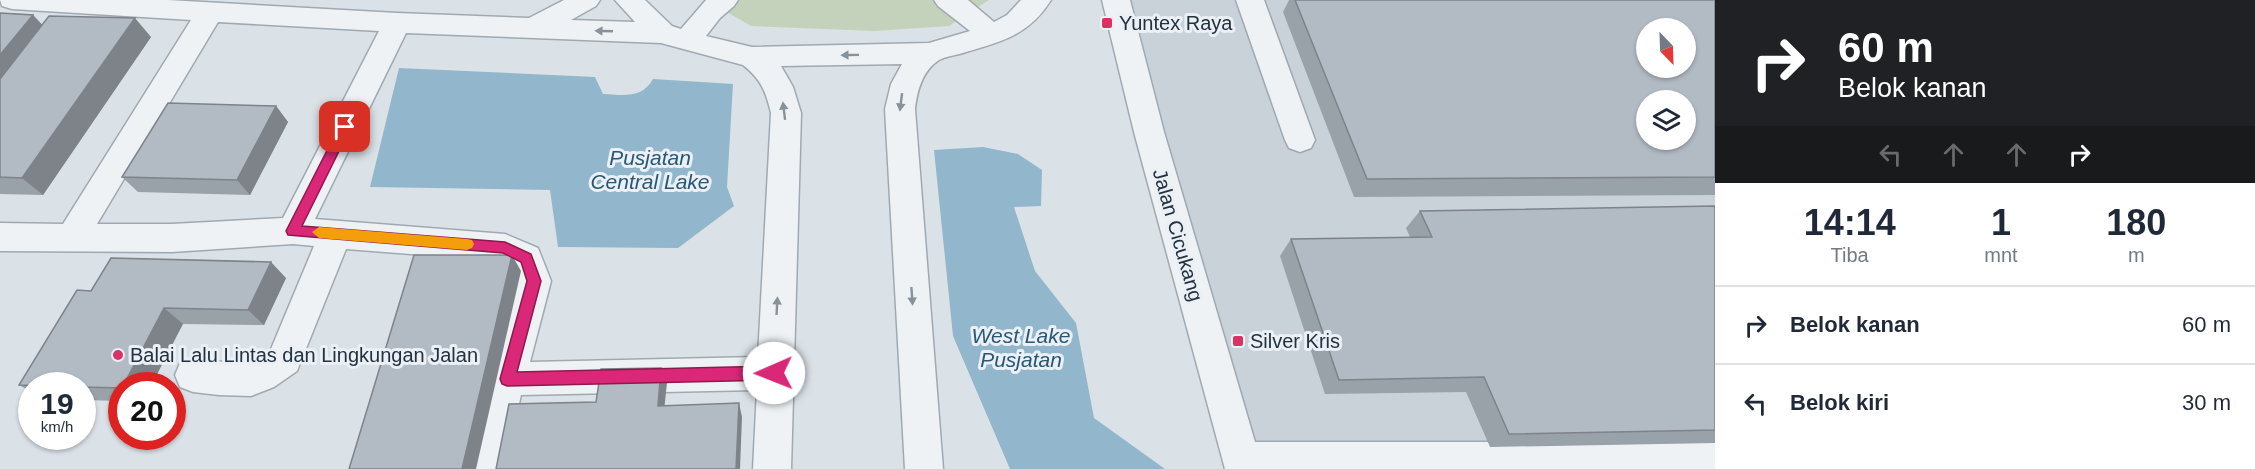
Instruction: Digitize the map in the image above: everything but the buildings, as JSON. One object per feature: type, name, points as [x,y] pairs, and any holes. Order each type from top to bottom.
[{"type":"street","points":[[12,0],[147,4],[210,12],[674,37],[752,57],[929,53],[992,35],[1017,22],[1037,0]]},
{"type":"street","points":[[531,28],[586,0]]},
{"type":"street","points":[[629,0],[674,37]]},
{"type":"street","points":[[674,37],[724,0]]},
{"type":"street","points":[[948,0],[992,35]]},
{"type":"street","name":"Jalan Cicukang","points":[[1116,0],[1149,132],[1243,465]]},
{"type":"street","points":[[1250,0],[1300,140]]},
{"type":"street","points":[[72,237],[210,12]]},
{"type":"street","points":[[293,231],[397,23]]},
{"type":"street","points":[[924,469],[900,109],[903,83],[913,68],[929,53]]},
{"type":"street","points":[[752,57],[770,69],[779,86],[786,113],[772,469]]},
{"type":"street","points":[[0,237],[172,238],[293,231],[505,248],[526,258],[534,281],[485,469]]},
{"type":"street","points":[[192,375],[251,381],[269,373],[284,360],[336,233]]},
{"type":"street","points":[[507,379],[774,373]]},
{"type":"street","points":[[1243,465],[1715,461]]},
{"type":"shaded area","points":[[1123,0],[1715,0],[1715,469],[1254,469]]},
{"type":"green space","points":[[706,0],[989,0],[949,26],[874,31],[751,26]]},
{"type":"water","name":"Pusjatan Central Lake","points":[[399,68],[595,77],[603,94],[618,95],[638,93],[653,79],[733,84],[727,187],[734,206],[678,248],[558,247],[550,190],[370,187]]},
{"type":"water","name":"West Lake Pusjatan","points":[[983,147],[1018,154],[1042,170],[1041,206],[1014,207],[1035,271],[1076,323],[1094,418],[1165,469],[1010,469],[953,336],[934,150]]},
{"type":"slow traffic","points":[[319,232],[467,244]]},
{"type":"place","name":"Yuntex Raya","points":[[1107,23]]},
{"type":"place","name":"Silver Kris","points":[[1238,341]]},
{"type":"place","name":"Balai Lalu Lintas dan Lingkungan Jalan","points":[[118,355]]},
{"type":"route","points":[[345,127],[293,231],[505,248],[526,258],[534,281],[507,379],[774,373]]}]
